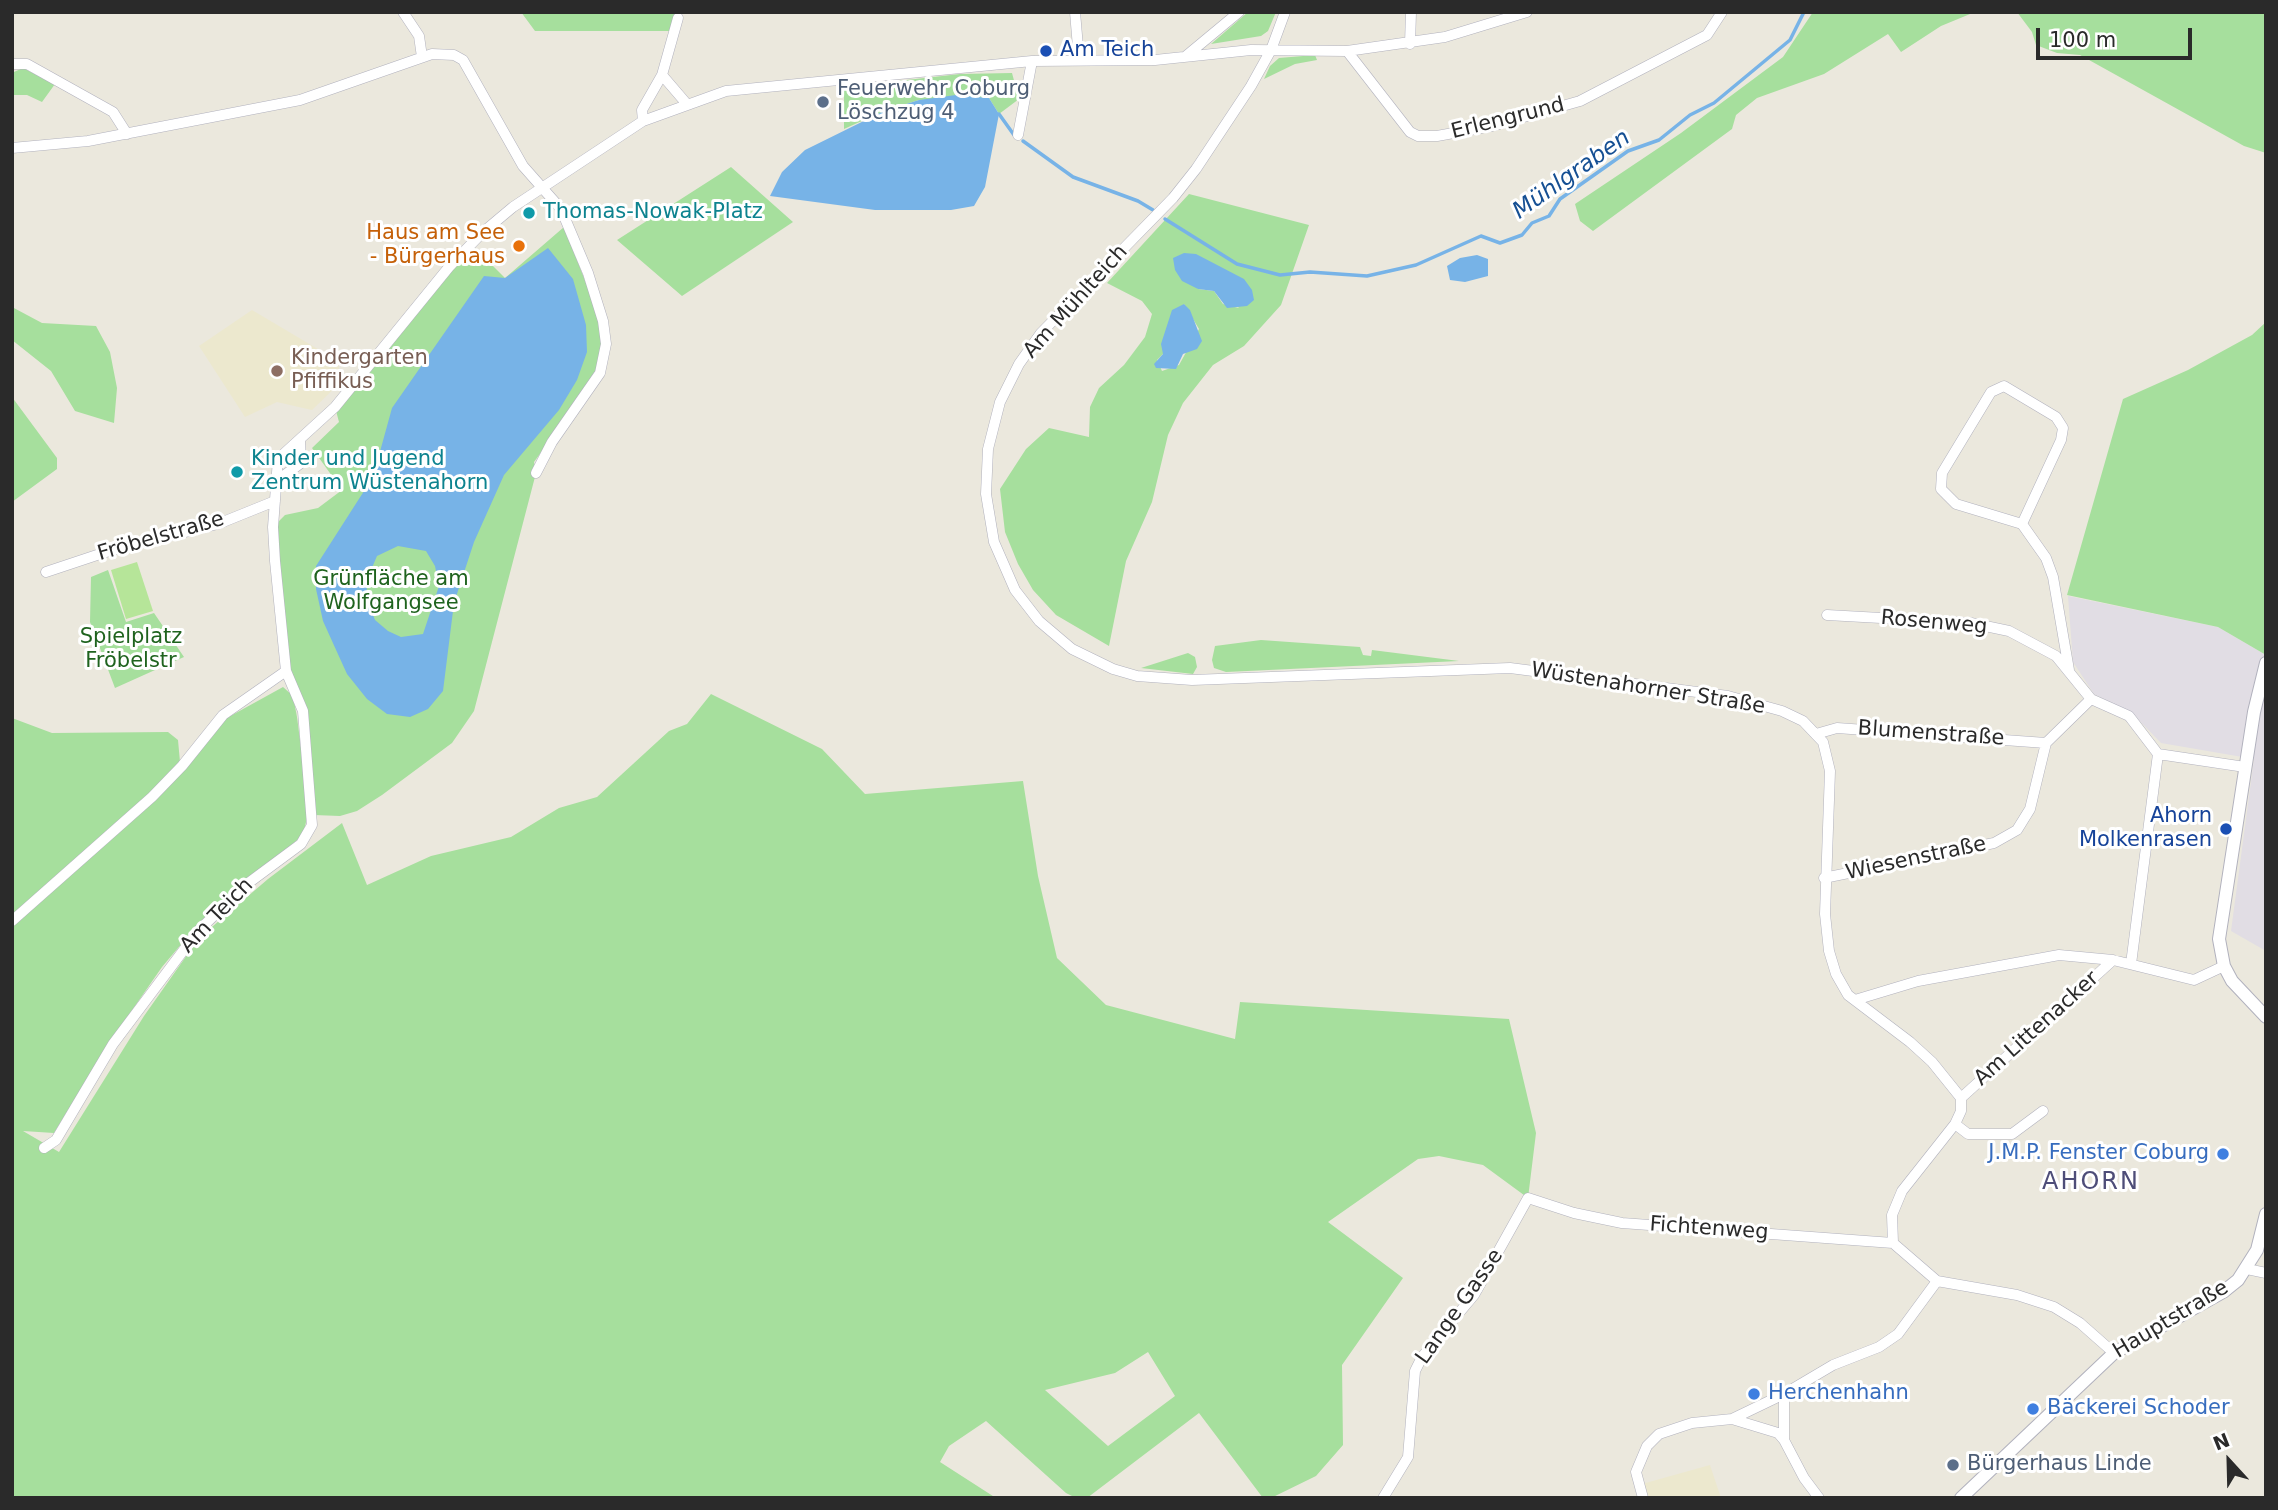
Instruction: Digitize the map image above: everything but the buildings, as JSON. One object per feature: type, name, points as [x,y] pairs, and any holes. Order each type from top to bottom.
[{"type":"street","points":[[403,12],[419,36],[422,57]]},
{"type":"street","points":[[1075,12],[1079,60]]},
{"type":"street","points":[[1186,56],[1239,12]]},
{"type":"street","name":"Am Mühlteich","points":[[1039,621],[1015,590],[1004,568],[990,526],[985,473],[991,430],[1000,402],[1019,364],[1041,333],[1173,198],[1196,169],[1271,50],[1285,12]]},
{"type":"street","points":[[1410,44],[1411,12]]},
{"type":"street","points":[[278,480],[301,463],[300,441],[335,407],[471,244],[513,207],[643,121],[686,103],[741,88],[1032,61],[1155,60],[1271,50],[1347,51],[1445,37],[1527,12]]},
{"type":"street","name":"Erlengrund","points":[[1347,51],[1410,132],[1418,136],[1437,136],[1492,126],[1580,101],[1707,36],[1722,12]]},
{"type":"street","points":[[643,121],[642,110],[662,75],[678,18]]},
{"type":"street","points":[[12,148],[127,134],[300,100],[384,73],[422,57],[444,53],[463,60],[523,166],[561,209],[588,273],[603,321],[606,344],[600,373],[552,442],[536,473]]},
{"type":"street","points":[[1018,135],[1032,61]]},
{"type":"street","points":[[12,64],[27,64],[113,112],[127,134]]},
{"type":"street","points":[[662,75],[686,103]]},
{"type":"street","points":[[2022,524],[2061,440],[2063,428],[2056,417],[2004,386],[1991,391],[1941,473],[1940,482],[1946,498],[1956,504],[2022,524],[2046,558],[2053,577],[2069,670]]},
{"type":"street","name":"Am Teich","points":[[44,1148],[56,1140],[113,1044],[198,931],[247,884],[308,836],[314,815],[303,711],[286,671],[275,561],[278,459],[300,441]]},
{"type":"street","name":"Fröbelstraße","points":[[46,572],[109,551],[218,524],[275,501]]},
{"type":"street","name":"Rosenweg","points":[[1827,615],[1971,622],[2009,631],[2041,646],[2069,670],[2091,698],[2129,716],[2158,754]]},
{"type":"street","name":"Wüstenahorner Straße","points":[[1039,621],[1072,649],[1094,661],[1148,677],[1206,679],[1510,668],[1739,699],[1782,710],[1802,721],[1816,734]]},
{"type":"street","points":[[2266,663],[2245,767],[2219,926],[2224,966],[2232,981],[2266,1017]]},
{"type":"street","points":[[12,921],[152,797],[182,766],[223,715],[286,671]]},
{"type":"street","points":[[2046,743],[2091,698]]},
{"type":"street","name":"Blumenstraße","points":[[1816,734],[1837,728],[2046,743]]},
{"type":"street","points":[[1816,734],[1827,755],[1830,771],[1824,878],[1829,951],[1842,986],[1855,1000],[1932,1062],[1961,1098],[1961,1111],[1955,1124],[1902,1191],[1892,1215],[1893,1243],[1937,1281],[2006,1292],[2054,1307],[2080,1323],[2114,1353]]},
{"type":"street","name":"Wiesenstraße","points":[[1824,878],[2001,840],[2017,830],[2030,809],[2046,743]]},
{"type":"street","points":[[2131,964],[2158,754],[2245,767]]},
{"type":"street","points":[[1855,1000],[1918,981],[2059,955],[2113,960],[2194,980],[2224,966]]},
{"type":"street","name":"Am Littenacker","points":[[1961,1098],[2113,960]]},
{"type":"street","points":[[1955,1124],[1968,1134],[2012,1134],[2043,1111]]},
{"type":"street","name":"Fichtenweg","points":[[1528,1198],[1574,1213],[1622,1223],[1893,1243]]},
{"type":"street","name":"Lange Gasse","points":[[1383,1498],[1408,1457],[1415,1371],[1422,1357],[1480,1285],[1528,1198]]},
{"type":"street","name":"Hauptstraße","points":[[1961,1498],[2114,1353],[2222,1292],[2247,1269],[2257,1250],[2266,1214]]},
{"type":"street","points":[[2247,1269],[2266,1273]]},
{"type":"street","points":[[1643,1498],[1636,1472],[1647,1446],[1659,1434],[1692,1423],[1732,1419],[1784,1394],[1833,1365],[1880,1347],[1898,1334],[1937,1281]]},
{"type":"street","points":[[1784,1394],[1784,1440]]},
{"type":"street","points":[[1732,1419],[1778,1433],[1819,1498]]},
{"type":"shaded area","name":"Kindergarten Pfiffikus","points":[[252,310],[338,361],[341,382],[312,410],[277,402],[245,417],[199,346]]},
{"type":"shaded area","points":[[2068,596],[2218,627],[2266,655],[2266,951],[2231,931],[2254,759],[2161,743],[2132,713],[2094,694],[2073,662]]},
{"type":"shaded area","points":[[1710,1465],[1721,1498],[1647,1498],[1642,1484]]},
{"type":"green space","points":[[521,12],[676,12],[670,31],[535,31]]},
{"type":"green space","points":[[1248,12],[1276,12],[1268,31],[1261,36],[1211,44]]},
{"type":"green space","points":[[1813,12],[1975,12],[1941,26],[1901,52],[1888,34],[1824,74],[1757,98],[1736,115],[1732,129],[1593,231],[1580,221],[1575,204],[1681,133],[1783,57]]},
{"type":"green space","points":[[2017,12],[2266,12],[2266,153],[2244,146],[2080,55],[2057,53],[2036,45],[2032,32]]},
{"type":"green space","points":[[1315,55],[1317,60],[1295,64],[1264,79],[1270,66],[1279,58]]},
{"type":"green space","points":[[23,68],[55,84],[42,102],[27,95],[12,95],[14,72]]},
{"type":"green space","points":[[1012,73],[1019,99],[999,114],[989,98],[919,100],[884,111],[844,129],[844,87],[960,74]]},
{"type":"green space","points":[[731,167],[793,222],[682,296],[617,240]]},
{"type":"green space","points":[[1189,194],[1309,225],[1281,305],[1244,346],[1213,365],[1183,403],[1168,435],[1152,502],[1126,561],[1109,646],[1056,615],[1033,590],[1018,564],[1005,532],[1000,489],[1026,449],[1049,428],[1089,437],[1090,407],[1099,388],[1124,365],[1145,337],[1152,314],[1142,301],[1107,283]],"holes":[[[1184,253],[1239,308],[1223,304],[1214,291],[1198,289]],[[1184,304],[1199,329],[1179,365],[1162,371],[1157,360],[1163,354]]]},
{"type":"green space","name":"Grünfläche am Wolfgangsee","points":[[564,227],[599,316],[602,336],[600,361],[595,378],[534,462],[536,473],[474,711],[452,743],[382,795],[357,811],[340,816],[314,815],[303,711],[286,671],[273,527],[285,515],[318,508],[342,490],[312,448],[339,422],[335,407],[471,244],[505,278]]},
{"type":"green space","points":[[12,307],[42,323],[96,326],[110,352],[117,388],[114,423],[75,411],[51,371],[12,340]]},
{"type":"green space","points":[[2266,322],[2266,655],[2218,627],[2067,595],[2123,399],[2188,370],[2252,335]]},
{"type":"green space","points":[[12,397],[57,458],[57,469],[12,502]]},
{"type":"green space","points":[[137,562],[153,611],[126,619],[111,570]]},
{"type":"green space","name":"Spielplatz Fröbelstr","points":[[108,570],[126,622],[154,613],[184,657],[115,688],[90,622],[91,577]]},
{"type":"green space","points":[[1261,640],[1360,647],[1363,655],[1371,656],[1372,650],[1459,661],[1226,672],[1214,668],[1212,660],[1215,646]]},
{"type":"green space","points":[[1188,653],[1195,657],[1197,667],[1193,674],[1141,668]]},
{"type":"green space","points":[[283,687],[293,696],[309,809],[303,835],[194,929],[162,967],[110,1042],[54,1133],[23,1131],[59,1152],[144,1016],[199,938],[268,879],[342,823],[367,885],[431,856],[511,837],[559,808],[597,797],[669,731],[687,724],[711,694],[822,749],[865,794],[1023,781],[1038,876],[1057,958],[1106,1005],[1235,1039],[1240,1002],[1509,1019],[1536,1133],[1528,1198],[1483,1165],[1439,1156],[1418,1159],[1328,1222],[1403,1278],[1342,1365],[1343,1445],[1316,1476],[1271,1498],[1263,1498],[1199,1413],[1087,1498],[1076,1498],[1066,1493],[986,1421],[949,1446],[940,1462],[996,1498],[12,1498],[12,927],[155,798],[225,719]],"holes":[[[1148,1352],[1175,1396],[1108,1446],[1045,1390],[1115,1373]]]},
{"type":"green space","points":[[12,718],[52,733],[168,732],[178,740],[180,762],[153,794],[12,921]]},
{"type":"water","points":[[956,95],[989,98],[999,114],[985,187],[974,206],[951,210],[875,210],[770,196],[782,172],[805,150],[884,111],[919,100]]},
{"type":"water","points":[[548,248],[573,279],[586,325],[587,352],[577,380],[559,410],[504,475],[474,542],[454,603],[443,691],[428,709],[410,717],[387,714],[367,699],[347,674],[323,621],[316,589],[316,566],[373,477],[392,408],[484,276],[505,278]],"holes":[[[398,546],[426,551],[435,566],[439,586],[423,634],[401,637],[375,620],[366,597],[368,577],[377,556]]]},
{"type":"water","points":[[1184,253],[1196,254],[1244,279],[1252,290],[1254,300],[1247,306],[1227,308],[1214,291],[1198,289],[1182,281],[1175,270],[1173,258]]},
{"type":"water","points":[[1477,255],[1488,259],[1488,276],[1465,282],[1450,280],[1447,266],[1460,258]]},
{"type":"water","points":[[1184,304],[1190,310],[1202,341],[1197,349],[1183,354],[1176,369],[1156,368],[1154,364],[1163,354],[1161,344],[1172,310]]},
{"type":"waterway","name":"Mühlgraben","points":[[1165,219],[1237,264],[1280,275],[1310,272],[1367,276],[1416,265],[1481,236],[1500,243],[1522,235],[1532,223],[1549,216],[1560,199],[1628,151],[1659,140],[1690,115],[1714,103],[1790,40],[1804,12]]},
{"type":"waterway","name":"Mühlgraben","points":[[999,114],[1014,135]]},
{"type":"waterway","name":"Mühlgraben","points":[[1023,141],[1073,177],[1138,201],[1153,210]]},
{"type":"place","name":"Am Teich","points":[[1046,51]]},
{"type":"place","name":"Feuerwehr Coburg Löschzug 4","points":[[823,102]]},
{"type":"place","name":"Thomas-Nowak-Platz","points":[[529,213]]},
{"type":"place","name":"Haus am See - Bürgerhaus","points":[[519,246]]},
{"type":"place","name":"Kindergarten Pfiffikus","points":[[277,371]]},
{"type":"place","name":"Kinder und Jugend Zentrum Wüstenahorn","points":[[237,472]]},
{"type":"place","name":"Ahorn Molkenrasen","points":[[2226,829]]},
{"type":"place","name":"J.M.P. Fenster Coburg","points":[[2223,1154]]},
{"type":"place","name":"Herchenhahn","points":[[1754,1394]]},
{"type":"place","name":"Bäckerei Schoder","points":[[2033,1409]]},
{"type":"place","name":"Bürgerhaus Linde","points":[[1953,1465]]},
{"type":"district","name":"AHORN","points":[[2091,1183]]}]
